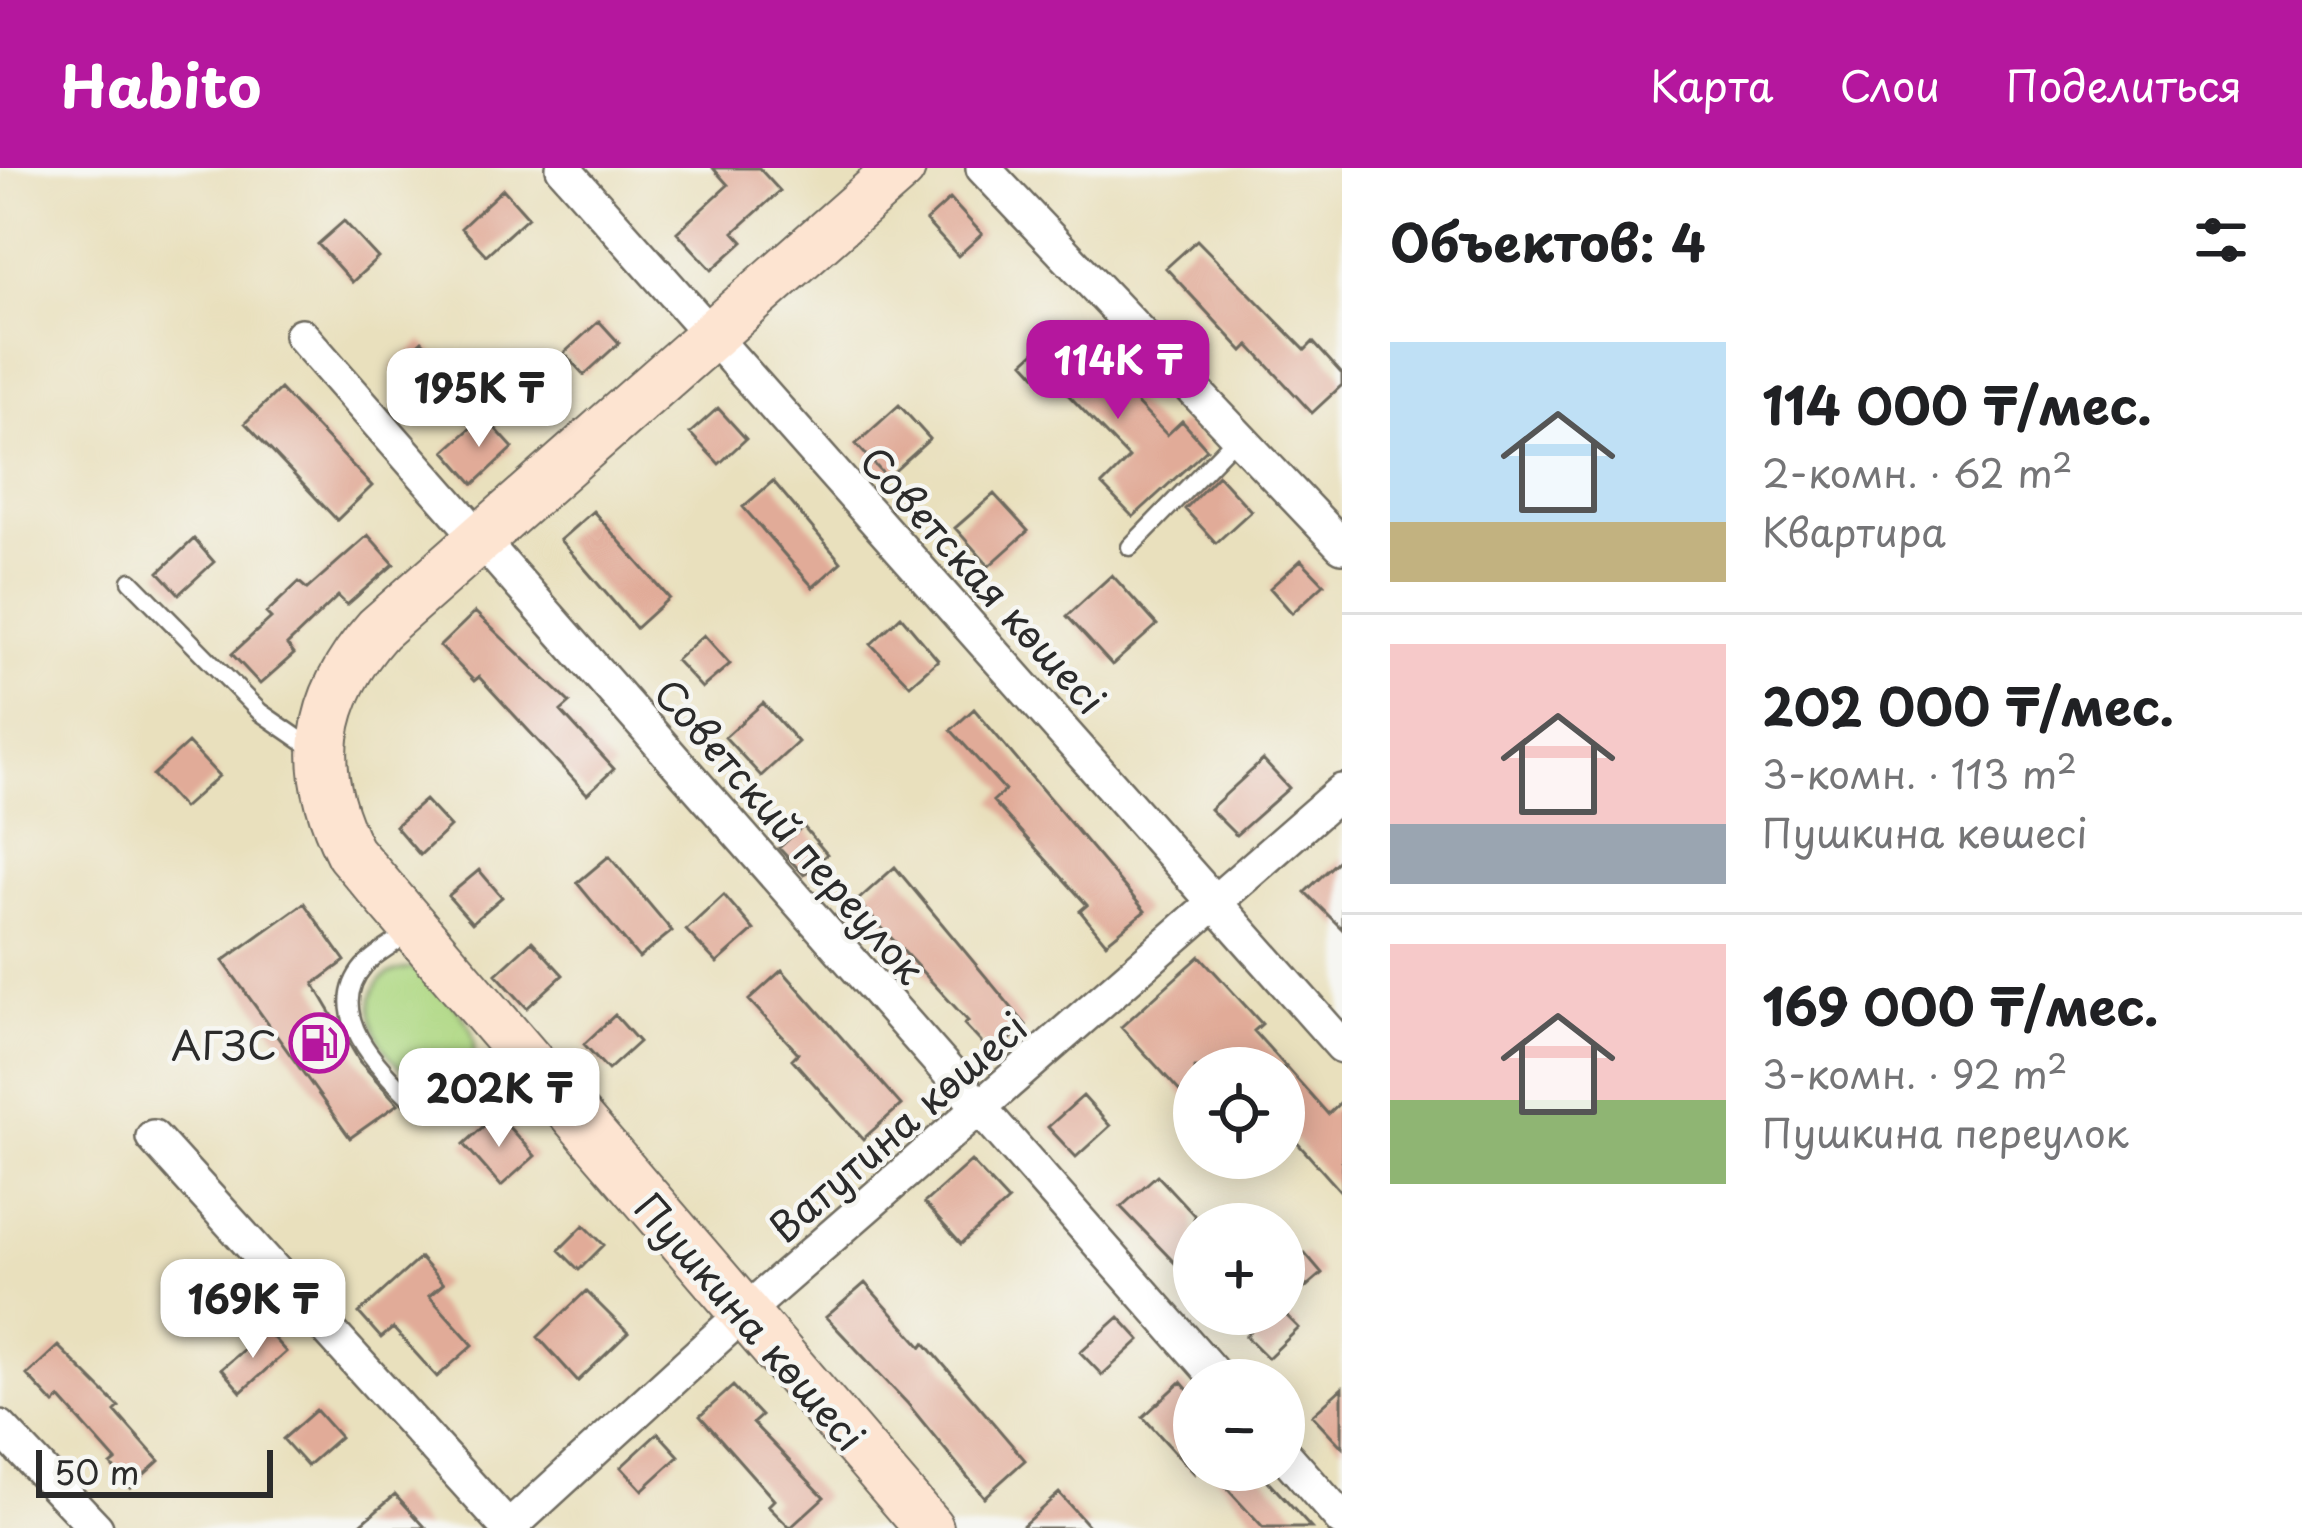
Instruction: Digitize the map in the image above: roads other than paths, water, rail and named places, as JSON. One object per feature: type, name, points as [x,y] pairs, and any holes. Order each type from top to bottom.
[{"type":"street","name":"Советская көшесі","points":[[563,168],[1342,1046]]},
{"type":"street","points":[[482,541],[901,168]]},
{"type":"street","points":[[983,168],[1342,546]]},
{"type":"street","name":"Советский переулок","points":[[301,335],[1201,1359]]},
{"type":"street","name":"Пушкина көшесі","points":[[482,541],[378,629],[349,662],[330,698],[324,756],[331,803],[350,853],[929,1528]]},
{"type":"street","name":"Ватутина көшесі","points":[[508,1528],[745,1313],[1342,791]]},
{"type":"street","points":[[153,1137],[508,1528]]},
{"type":"street","points":[[0,1427],[96,1528]]},
{"type":"street","points":[[1305,1478],[1342,1520]]},
{"type":"lane","points":[[1130,548],[1237,437]]},
{"type":"lane","points":[[131,581],[260,712],[324,756]]},
{"type":"lane","points":[[416,929],[365,965],[348,992],[350,1021],[387,1075],[412,1100],[448,1101],[481,1085],[522,1054]]},
{"type":"place","name":"АГЗС","points":[[319,1043]]}]
